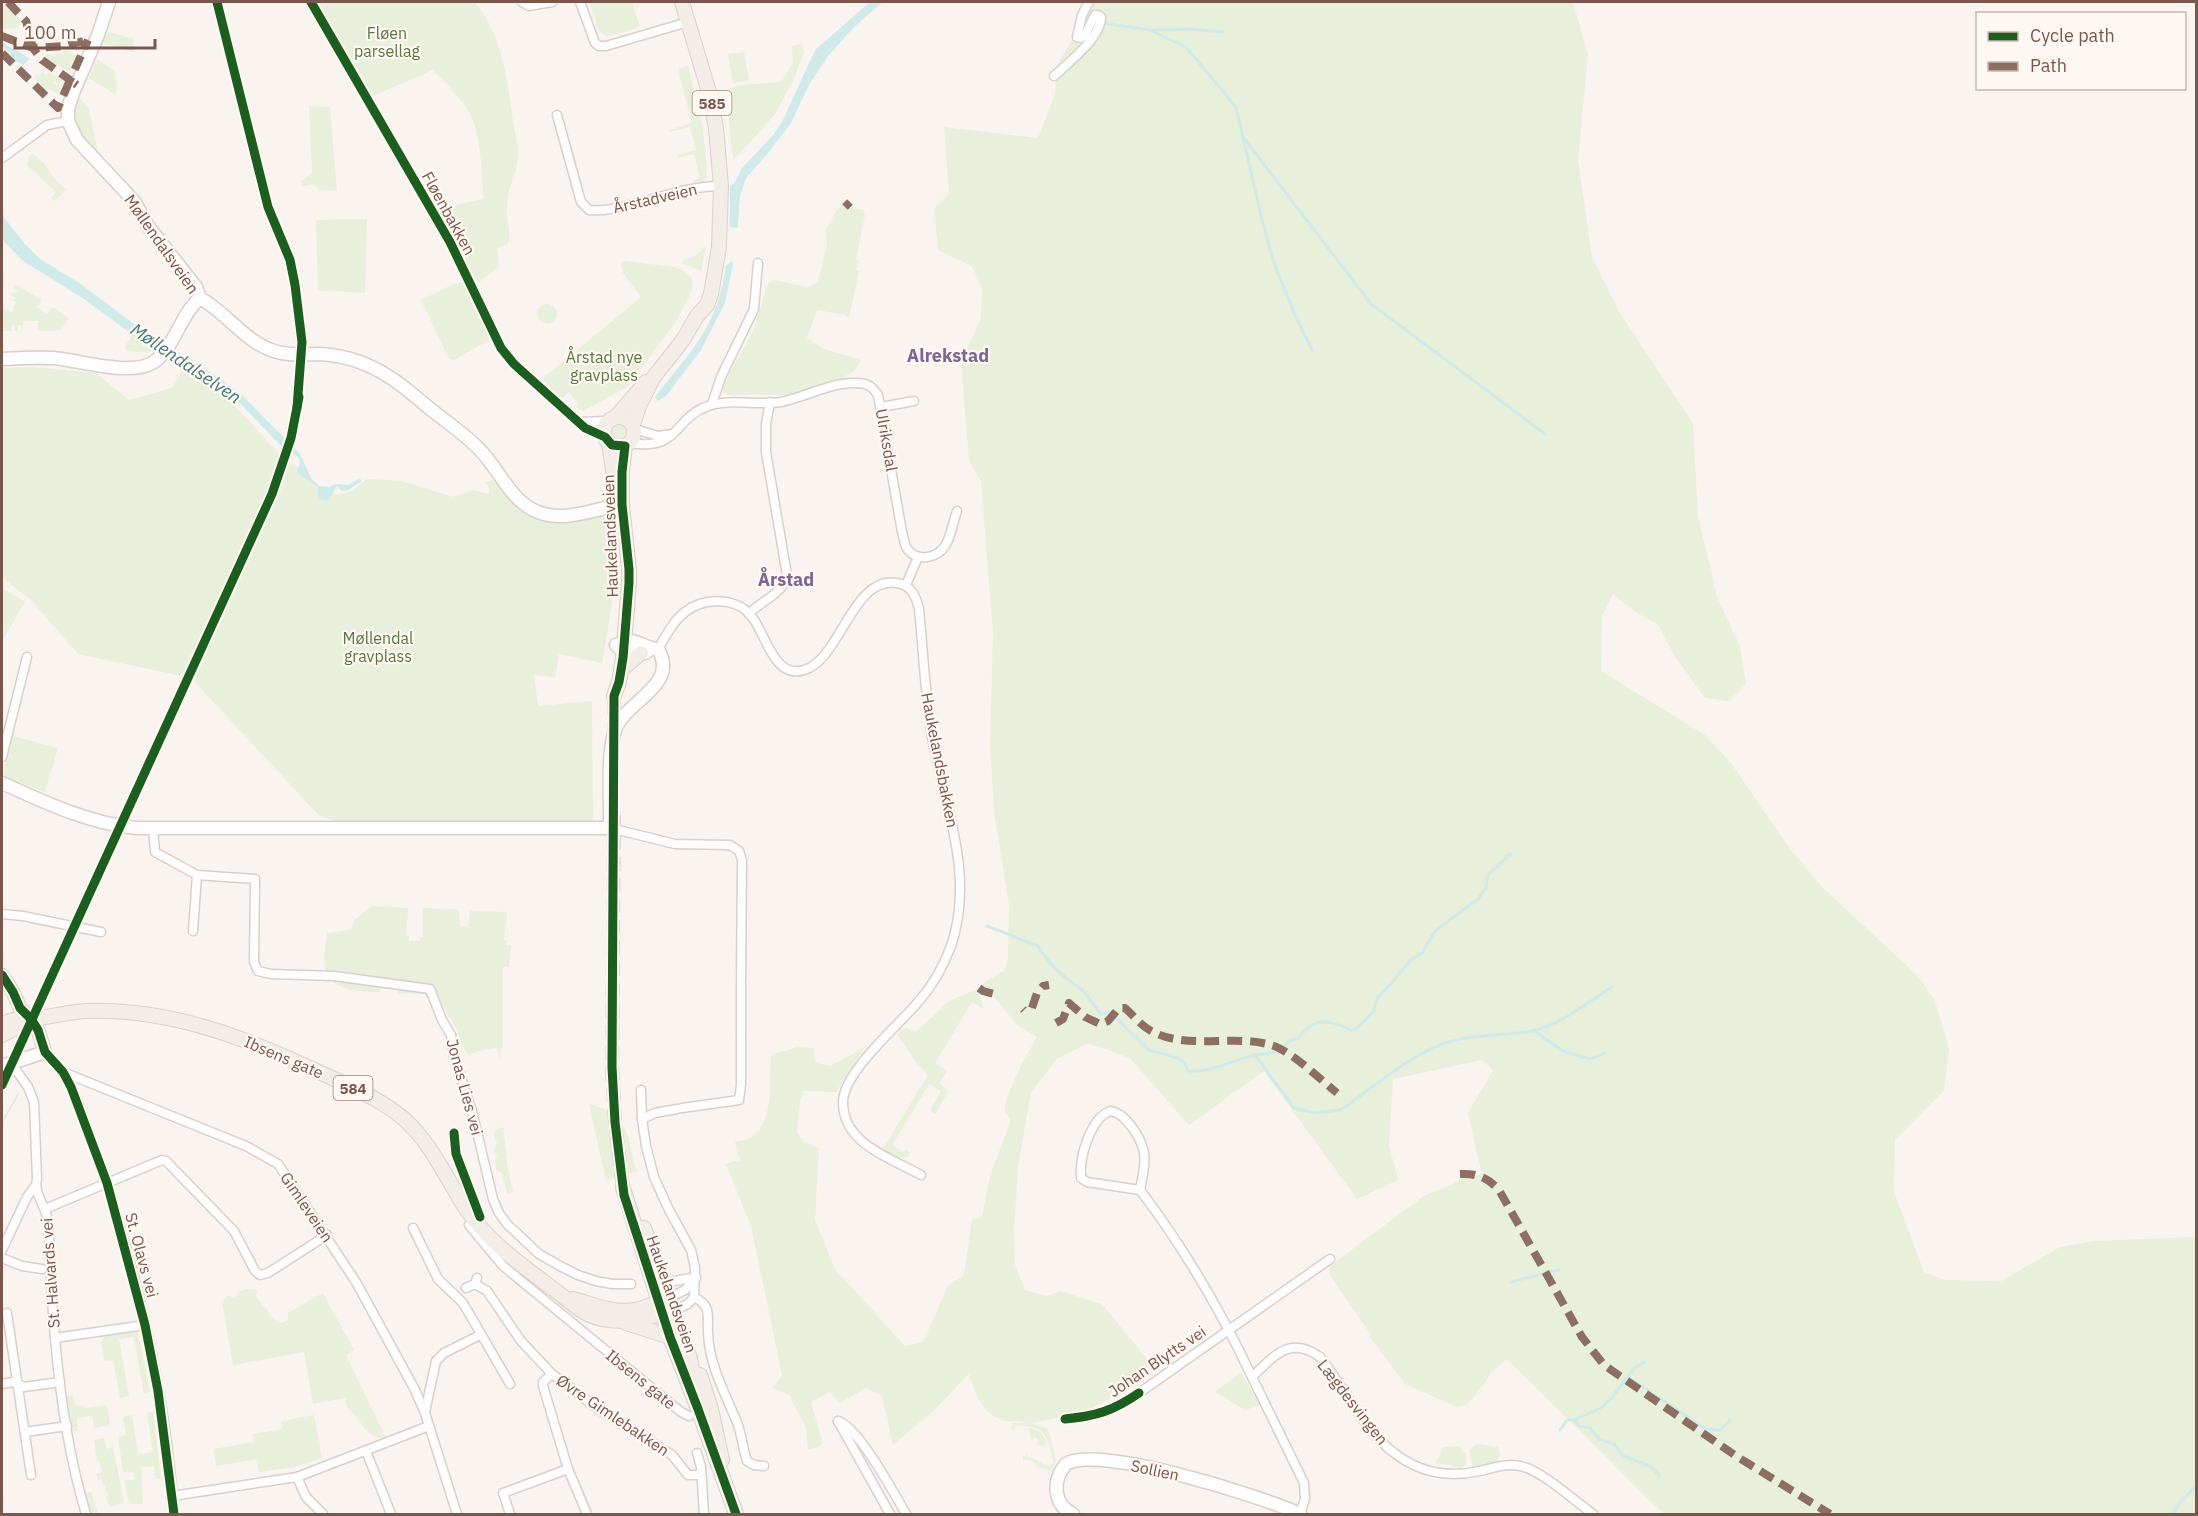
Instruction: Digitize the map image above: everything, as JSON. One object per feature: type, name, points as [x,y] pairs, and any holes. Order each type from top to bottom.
[{"type":"main road","name":"Årstadveien","points":[[653,378],[707,305],[720,233],[721,186],[715,116],[682,2]]},
{"type":"main road","name":"585","points":[[607,440],[604,428],[644,384],[653,378]]},
{"type":"main road","name":"585","points":[[627,444],[635,434],[634,427],[639,406],[653,378]]},
{"type":"main road","points":[[612,419],[626,418],[634,427]]},
{"type":"main road","name":"Haukelandsveien","points":[[607,440],[617,492],[622,505]]},
{"type":"main road","points":[[607,440],[616,447],[627,444]]},
{"type":"main road","name":"Haukelandsveien","points":[[621,646],[612,678],[614,696],[621,670],[621,646],[629,569],[622,505],[622,472],[627,444]]},
{"type":"main road","points":[[621,670],[650,650]]},
{"type":"main road","name":"Ibsens gate","points":[[2,1024],[15,1018],[31,1019],[87,1011],[139,1013],[188,1022],[273,1050],[358,1091],[403,1118],[420,1134],[476,1220],[512,1259],[574,1307],[592,1316],[622,1321],[666,1306]]},
{"type":"main road","name":"Ibsens gate","points":[[2,1035],[31,1019]]},
{"type":"main road","name":"Haukelandsveien","points":[[722,1474],[722,1454],[701,1377],[693,1367],[666,1306],[626,1187],[664,1283],[666,1306],[670,1337],[696,1414],[722,1474],[736,1515]]},
{"type":"main road","name":"Ibsens gate","points":[[562,1296],[616,1311],[666,1306]]},
{"type":"main road","name":"584","points":[[622,1321],[670,1337]]},
{"type":"main road","name":"Haukelandsveien","points":[[693,1367],[696,1414]]},
{"type":"street","points":[[2,158],[46,126],[68,121],[68,108],[73,93],[98,35],[109,2]]},
{"type":"street","name":"Fløenbakken","points":[[311,2],[450,242],[501,348],[514,364],[588,430],[607,440]]},
{"type":"street","points":[[522,2],[532,6],[552,2]]},
{"type":"street","points":[[580,2],[595,43],[599,46],[606,46],[688,22]]},
{"type":"street","points":[[1054,76],[1094,36],[1099,26],[1101,17],[1095,15],[1085,35],[1081,38],[1077,36],[1082,15],[1089,2]]},
{"type":"street","name":"Årstadveien","points":[[557,115],[581,202],[589,210],[622,207],[694,189],[721,186]]},
{"type":"street","name":"Møllendalsveien","points":[[2,359],[52,358],[135,368],[153,362],[165,349],[192,305],[200,298],[196,287],[148,226],[134,201],[77,140],[68,121]]},
{"type":"street","points":[[712,405],[721,377],[754,309],[758,287],[758,263]]},
{"type":"street","points":[[200,298],[215,307],[263,347],[275,352],[292,355],[330,355],[356,361],[384,373],[467,437],[494,466],[521,502],[529,508],[556,517],[622,505]]},
{"type":"street","name":"Ulriksdal","points":[[627,444],[659,443],[673,434],[699,410],[712,405],[780,402],[847,383],[858,382],[870,385],[878,395],[881,406],[902,532],[909,551],[918,557]]},
{"type":"street","points":[[881,406],[914,401]]},
{"type":"street","points":[[749,614],[762,601],[778,592],[787,575],[766,452],[766,424],[770,402]]},
{"type":"street","points":[[579,422],[612,419]]},
{"type":"street","points":[[634,427],[658,436],[673,434]]},
{"type":"street","points":[[650,650],[685,612],[697,605],[724,601],[736,605],[749,614],[769,651],[779,663],[789,669],[805,670],[821,659],[869,591],[886,582],[906,585],[918,557],[933,556],[941,550],[946,544],[957,510]]},
{"type":"street","name":"Haukelandsbakken","points":[[906,585],[915,595],[919,609],[931,731],[958,856],[960,903],[951,945],[932,983],[919,1002],[865,1059],[850,1082],[843,1102],[846,1118],[858,1138],[882,1155],[921,1176]]},
{"type":"street","points":[[610,828],[611,749],[614,734],[628,710],[661,679],[664,667],[650,650],[621,646]]},
{"type":"street","points":[[2,757],[27,657]]},
{"type":"street","points":[[2,783],[103,823],[127,827],[153,829],[236,827],[610,828],[658,841],[730,845],[735,848],[742,860],[743,945],[739,1100],[679,1108],[655,1113],[642,1119]]},
{"type":"street","name":"Jonas Lies vei","points":[[153,829],[155,852],[197,875],[255,879],[254,962],[258,971],[271,974],[334,976],[430,989],[442,1020],[452,1035],[454,1057],[472,1111],[493,1199],[499,1213],[507,1224],[532,1247],[560,1266],[596,1281],[631,1284]]},
{"type":"street","points":[[194,931],[197,875]]},
{"type":"street","points":[[2,914],[101,932]]},
{"type":"street","name":"St. Olavs vei","points":[[2,975],[20,1008],[38,1030],[45,1052],[63,1072],[82,1114],[107,1183],[145,1325],[158,1391],[174,1515]]},
{"type":"street","points":[[6,1065],[45,1052]]},
{"type":"street","name":"St. Halvards vei","points":[[2,1250],[37,1179],[34,1102],[28,1087],[6,1065]]},
{"type":"street","name":"Gimleveien","points":[[63,1072],[226,1137],[278,1164],[327,1235],[391,1344],[425,1413],[457,1515]]},
{"type":"street","name":"Haukelandsveien","points":[[641,1090],[646,1146],[654,1177],[691,1250],[696,1277],[694,1297],[688,1304],[666,1306]]},
{"type":"street","points":[[1113,1111],[1120,1114],[1131,1127],[1144,1150],[1140,1190],[1087,1182],[1081,1178],[1081,1159],[1088,1138],[1100,1118],[1107,1112],[1113,1111]]},
{"type":"street","name":"St. Halvards vei","points":[[45,1209],[156,1161],[166,1161],[234,1231],[260,1275],[268,1273],[327,1235]]},
{"type":"street","name":"St. Halvards vei","points":[[35,1186],[48,1220],[60,1382],[86,1515]]},
{"type":"street","name":"Johan Blytts vei","points":[[1140,1190],[1172,1234],[1230,1329],[1252,1377]]},
{"type":"street","name":"Ibsens gate","points":[[476,1220],[469,1225],[488,1251],[503,1266],[681,1412],[696,1414]]},
{"type":"street","points":[[413,1228],[438,1279],[463,1295],[480,1335],[510,1384]]},
{"type":"street","name":"St. Halvards vei","points":[[2,1258],[22,1266],[42,1269]]},
{"type":"street","name":"Johan Blytts vei","points":[[1139,1393],[1330,1259]]},
{"type":"street","name":"Haukelandsveien","points":[[664,1283],[696,1277]]},
{"type":"street","name":"Haukelandsveien","points":[[666,1306],[696,1277]]},
{"type":"street","name":"Øvre Gimlebakken","points":[[463,1295],[476,1281],[487,1291],[521,1341],[552,1374],[598,1409],[663,1448],[672,1455],[688,1475],[700,1475]]},
{"type":"street","name":"Haukelandsveien","points":[[694,1297],[702,1301],[707,1308],[708,1339],[718,1383],[742,1438],[747,1461],[754,1465],[764,1466]]},
{"type":"street","points":[[7,1312],[31,1475]]},
{"type":"street","name":"St. Halvards vei","points":[[55,1338],[145,1325]]},
{"type":"street","points":[[425,1413],[436,1361],[444,1353],[480,1335]]},
{"type":"street","name":"Lægdesvingen","points":[[1252,1377],[1272,1358],[1288,1348],[1304,1348],[1320,1357],[1330,1369],[1376,1436],[1394,1453],[1407,1461],[1427,1471],[1453,1475],[1503,1465],[1522,1466],[1553,1484],[1593,1515]]},
{"type":"street","points":[[552,1374],[543,1382],[543,1386],[568,1469],[587,1515]]},
{"type":"street","points":[[1252,1377],[1304,1483],[1305,1499],[1300,1514]]},
{"type":"street","points":[[2,1384],[13,1382],[24,1387],[60,1382]]},
{"type":"street","points":[[890,1515],[838,1421],[850,1429],[876,1464],[906,1515]]},
{"type":"street","points":[[24,1432],[67,1426]]},
{"type":"street","points":[[172,1496],[297,1477],[429,1426]]},
{"type":"street","points":[[366,1451],[391,1515]]},
{"type":"street","points":[[697,1453],[704,1515]]},
{"type":"street","name":"Sollien","points":[[1073,1515],[1060,1503],[1056,1490],[1057,1479],[1066,1464],[1084,1458],[1128,1464],[1201,1480],[1300,1514]]},
{"type":"street","points":[[510,1515],[502,1493],[568,1469]]},
{"type":"street","points":[[297,1477],[306,1497],[323,1515]]},
{"type":"green space","name":"Fløen parsellag","points":[[318,2],[474,2],[484,14],[502,59],[518,154],[507,204],[508,244],[497,248],[499,266],[478,283],[437,209],[484,199],[479,145],[470,114],[433,70],[373,96]]},
{"type":"green space","points":[[590,2],[632,2],[640,27],[606,37],[598,29]]},
{"type":"green space","points":[[1093,2],[1573,2],[1588,55],[1578,160],[1592,257],[1618,310],[1693,423],[1698,516],[1717,597],[1740,646],[1746,684],[1729,701],[1705,698],[1674,655],[1658,624],[1637,613],[1613,594],[1602,616],[1601,671],[1705,735],[1731,763],[1789,848],[1823,888],[1918,976],[1935,1001],[1949,1049],[1944,1091],[1895,1139],[1894,1192],[1924,1272],[1945,1280],[2001,1281],[2060,1247],[2095,1241],[2196,1237],[2196,1514],[1664,1514],[1507,1359],[1490,1373],[1467,1405],[1457,1407],[1405,1384],[1370,1337],[1371,1335],[1330,1275],[1330,1266],[1424,1196],[1452,1184],[1467,1174],[1480,1175],[1468,1113],[1493,1070],[1482,1060],[1393,1079],[1389,1145],[1398,1180],[1357,1199],[1264,1071],[1189,1125],[1130,1058],[1088,1043],[1057,1059],[1031,1092],[1018,1166],[1014,1232],[1015,1265],[1025,1290],[1046,1296],[1060,1291],[1102,1304],[1151,1364],[1138,1374],[1126,1390],[1083,1413],[1030,1423],[1047,1428],[1049,1432],[1056,1460],[1052,1472],[1025,1459],[1023,1462],[1023,1456],[1026,1457],[1026,1453],[1028,1457],[1051,1466],[1053,1463],[1050,1446],[1044,1434],[1033,1427],[1025,1426],[1015,1426],[1013,1431],[1011,1429],[1013,1423],[1026,1423],[1007,1421],[992,1415],[982,1404],[969,1374],[932,1412],[893,1445],[882,1396],[866,1388],[840,1403],[830,1392],[811,1402],[822,1441],[821,1446],[808,1450],[806,1428],[789,1395],[773,1388],[782,1375],[751,1226],[726,1164],[740,1160],[735,1142],[750,1138],[764,1122],[769,1101],[771,1056],[795,1047],[814,1048],[814,1058],[817,1063],[830,1066],[865,1047],[836,1092],[804,1091],[800,1100],[797,1132],[803,1142],[819,1148],[815,1220],[835,1269],[905,1346],[923,1342],[948,1286],[964,1275],[972,1219],[982,1217],[990,1176],[1011,1120],[1004,1109],[1007,1099],[1018,1072],[1037,1037],[1016,1024],[992,994],[981,986],[1004,971],[1008,959],[1009,905],[994,812],[990,744],[993,633],[981,481],[969,461],[961,362],[981,318],[982,288],[972,266],[938,250],[934,209],[949,193],[944,127],[1038,138],[1055,94],[1057,66]]},
{"type":"green space","points":[[7,6],[22,21],[17,28],[2,29],[2,7]]},
{"type":"green space","points":[[108,32],[134,39],[133,52],[103,43]]},
{"type":"green space","points":[[802,44],[804,52],[794,79],[775,114],[733,161],[726,90],[739,86],[782,81],[793,63],[792,46]]},
{"type":"green space","points":[[64,50],[76,55],[70,65],[73,67],[70,72],[44,58],[46,54],[55,56],[57,51],[61,54]]},
{"type":"green space","points":[[744,52],[749,80],[733,83],[728,54]]},
{"type":"green space","points":[[97,59],[115,71],[116,95],[89,78]]},
{"type":"green space","points":[[688,66],[703,127],[707,176],[705,183],[693,185],[693,181],[700,178],[694,154],[678,158],[677,155],[696,150],[690,127],[670,132],[670,130],[692,123],[678,69]]},
{"type":"green space","points":[[42,72],[46,75],[49,72],[62,81],[59,84],[55,81],[54,83],[63,89],[59,94],[48,89],[46,92],[41,88],[42,86],[34,78],[36,74],[40,76]]},
{"type":"green space","points":[[77,97],[88,106],[98,152],[96,154],[76,121]]},
{"type":"green space","points":[[309,106],[330,107],[337,191],[320,190],[314,184],[303,186],[301,181],[312,174]]},
{"type":"green space","points":[[33,154],[45,164],[53,177],[66,190],[54,201],[51,198],[56,192],[26,164],[29,161],[28,157]]},
{"type":"green space","points":[[842,205],[863,210],[865,215],[856,260],[858,261],[856,270],[859,271],[849,318],[845,315],[817,310],[807,338],[824,349],[861,360],[854,371],[842,378],[793,395],[728,395],[721,389],[753,331],[768,284],[773,280],[809,287],[818,281],[827,244],[826,229]]},
{"type":"green space","points":[[367,219],[365,293],[318,290],[316,220]]},
{"type":"green space","points":[[706,246],[701,271],[682,263],[696,255]]},
{"type":"green space","name":"Årstad nye gravplass","points":[[624,261],[675,267],[692,278],[693,289],[677,320],[627,387],[583,411],[575,407],[579,404],[569,392],[562,398],[542,379],[641,297],[623,273],[621,265]]},
{"type":"green space","points":[[463,282],[491,339],[454,360],[449,359],[421,300]]},
{"type":"green space","points":[[15,284],[42,300],[37,307],[47,314],[52,307],[69,318],[61,330],[38,331],[38,321],[23,321],[23,331],[21,325],[18,325],[18,331],[15,331],[14,325],[11,325],[11,331],[2,331],[2,308],[12,312],[16,302],[7,298],[15,300],[10,295],[12,292],[16,293],[17,290],[13,288]]},
{"type":"green space","points":[[543,304],[551,304],[557,310],[557,318],[551,324],[543,324],[537,318],[537,310]]},
{"type":"green space","points":[[133,334],[154,348],[148,353],[126,351],[125,346]]},
{"type":"green space","name":"Møllendal gravplass","points":[[33,367],[96,373],[129,400],[172,388],[182,371],[231,402],[281,456],[305,472],[319,488],[333,494],[352,491],[367,479],[402,481],[453,497],[474,490],[489,494],[486,482],[493,480],[517,509],[526,515],[604,514],[612,518],[615,573],[602,663],[559,654],[555,677],[534,675],[538,706],[592,701],[593,819],[589,821],[336,821],[320,816],[191,678],[78,654],[31,600],[2,577],[2,368]]},
{"type":"green space","points":[[616,425],[622,425],[626,432],[622,439],[616,439],[612,435],[612,429]]},
{"type":"green space","points":[[2,588],[25,602],[2,641]]},
{"type":"green space","points":[[12,736],[58,748],[45,792],[2,776]]},
{"type":"green space","points":[[371,906],[408,908],[406,936],[409,936],[409,941],[420,941],[420,937],[423,937],[423,908],[459,910],[460,926],[468,927],[470,911],[507,912],[504,940],[507,941],[507,945],[511,945],[509,967],[503,967],[503,1048],[500,1049],[500,1061],[497,1048],[468,1055],[440,997],[426,998],[425,994],[398,993],[398,989],[381,989],[380,992],[357,991],[342,987],[330,978],[324,962],[327,933],[351,930],[355,920]]},
{"type":"green space","points":[[975,990],[978,991],[984,1009],[972,1002],[935,1063],[947,1071],[939,1083],[948,1092],[935,1114],[930,1110],[941,1091],[929,1084],[892,1145],[903,1152],[906,1149],[909,1152],[908,1157],[900,1158],[882,1151],[928,1075],[917,1064],[897,1034],[906,1028],[916,1032],[949,1001]]},
{"type":"green space","points":[[589,1104],[606,1110],[623,1125],[638,1171],[606,1180]]},
{"type":"green space","points":[[503,1127],[513,1192],[507,1194],[502,1172],[497,1172],[495,1160],[497,1155],[493,1151],[497,1144],[494,1134],[496,1130]]},
{"type":"green space","points":[[257,1290],[256,1296],[268,1310],[269,1315],[281,1323],[288,1320],[288,1313],[323,1293],[354,1350],[346,1355],[386,1438],[373,1436],[368,1432],[348,1409],[345,1398],[313,1404],[304,1352],[233,1365],[222,1302],[227,1296],[235,1297],[240,1291]]},
{"type":"green space","points":[[138,1332],[150,1392],[144,1394],[134,1337],[119,1339],[129,1396],[120,1398],[113,1360],[105,1361],[101,1343],[105,1336]]},
{"type":"green space","points":[[1241,1373],[1260,1405],[1245,1410],[1215,1392]]},
{"type":"green space","points":[[73,1395],[75,1406],[83,1405],[84,1408],[107,1405],[110,1425],[94,1428],[92,1416],[77,1418],[78,1430],[72,1431],[67,1396]]},
{"type":"green space","points":[[153,1412],[161,1479],[156,1479],[154,1466],[141,1467],[143,1504],[129,1504],[124,1480],[135,1480],[134,1473],[123,1472],[118,1437],[126,1435],[123,1417],[132,1415],[138,1454],[153,1452],[147,1413]]},
{"type":"green space","points":[[314,1415],[322,1458],[294,1467],[259,1472],[257,1459],[216,1466],[214,1449],[254,1442],[253,1434],[282,1429],[281,1421]]},
{"type":"green space","points":[[1029,1428],[1043,1435],[1046,1444],[1044,1446],[1037,1445],[1038,1439],[1034,1437],[1032,1441],[1029,1430],[1027,1430]]},
{"type":"green space","points":[[104,1438],[107,1449],[113,1447],[124,1503],[110,1507],[105,1485],[101,1479],[98,1480],[96,1474],[102,1472],[99,1461],[97,1461],[94,1440]]},
{"type":"green space","points":[[1477,1444],[1498,1447],[1500,1453],[1497,1464],[1473,1467],[1469,1450]]},
{"type":"green space","points":[[1460,1446],[1462,1452],[1465,1452],[1467,1462],[1462,1468],[1436,1463],[1443,1447]]},
{"type":"green space","points":[[91,1491],[98,1514],[90,1513],[85,1493]]},
{"type":"water","points":[[870,2],[883,2],[854,27],[828,56],[809,85],[791,123],[746,178],[740,196],[736,250],[725,303],[701,350],[666,396],[658,401],[655,397],[705,330],[719,296],[729,241],[730,185],[734,184],[742,168],[774,134],[783,120],[815,50]]},
{"type":"water","points":[[2,42],[30,59],[23,65],[9,57],[11,53],[2,47]]},
{"type":"water","name":"Møllendalselven","points":[[2,215],[40,259],[78,282],[142,330],[221,379],[243,396],[300,454],[311,478],[319,486],[348,485],[360,478],[361,482],[342,491],[337,486],[328,501],[318,499],[318,487],[300,475],[297,470],[300,464],[298,457],[284,449],[238,401],[133,335],[81,297],[23,261],[2,239]]},
{"type":"pier","points":[[729,227],[741,228],[739,251],[737,262],[730,262],[725,267]]},
{"type":"waterway","points":[[1103,23],[1150,30],[1186,47],[1236,107],[1274,263],[1312,350]]},
{"type":"waterway","points":[[1153,30],[1190,29],[1223,32]]},
{"type":"waterway","points":[[1243,137],[1371,304],[1545,434]]},
{"type":"waterway","points":[[1285,1046],[1317,1023],[1337,1024],[1351,1030],[1356,1029],[1374,1011],[1377,999],[1410,961],[1422,953],[1435,931],[1478,899],[1486,887],[1488,875],[1510,854]]},
{"type":"waterway","points":[[987,926],[1038,946],[1056,969],[1086,994],[1099,1012],[1102,1014],[1110,1012],[1149,1050],[1178,1058],[1185,1063],[1188,1071],[1214,1068],[1255,1055],[1294,1108],[1315,1113],[1345,1107],[1401,1066],[1437,1046],[1460,1039],[1520,1033],[1542,1028],[1574,1012],[1612,987]]},
{"type":"waterway","points":[[1534,1031],[1563,1051],[1590,1059],[1605,1053]]},
{"type":"waterway","points":[[1255,1055],[1279,1052]]},
{"type":"waterway","points":[[1510,1282],[1559,1270]]},
{"type":"waterway","points":[[1574,1420],[1601,1408],[1611,1399],[1633,1369],[1644,1362]]},
{"type":"waterway","points":[[1628,1377],[1706,1429],[1720,1430],[1730,1420]]},
{"type":"waterway","points":[[1560,1430],[1567,1420],[1574,1420],[1579,1426],[1590,1428],[1599,1439],[1614,1444],[1623,1456],[1650,1466],[1660,1476]]},
{"type":"waterway","points":[[2173,1514],[2178,1505],[2196,1486]]},
{"type":"tunnel","points":[[614,696],[614,736]]},
{"type":"tunnel","points":[[614,815],[612,1067],[615,1122],[623,1188]]},
{"type":"tram line","points":[[2,1122],[19,1093]]},
{"type":"marked path","points":[[8,2],[26,21],[33,48],[42,60],[70,80],[88,40]]},
{"type":"marked path","points":[[2,36],[33,48],[64,46],[88,40]]},
{"type":"marked path","points":[[2,53],[58,108],[70,80],[77,85]]},
{"type":"marked path","points":[[845,207],[850,202]]},
{"type":"marked path","points":[[1032,1008],[1037,993],[1043,986],[1049,985]]},
{"type":"marked path","points":[[979,988],[998,995]]},
{"type":"marked path","points":[[1056,1023],[1063,1019],[1069,1003],[1085,1017],[1100,1024],[1108,1021],[1119,1008],[1125,1008],[1145,1027],[1167,1037],[1196,1041],[1256,1042],[1279,1048],[1337,1093]]},
{"type":"marked path","points":[[1460,1174],[1482,1177],[1499,1190],[1582,1337],[1604,1365],[1736,1456],[1830,1514]]},
{"type":"cycle path","points":[[217,2],[268,207],[290,260],[295,285],[302,342],[297,408]]},
{"type":"cycle path","points":[[311,2],[450,242],[501,348],[514,364],[585,428],[605,437],[612,445],[625,446],[622,505],[629,583],[623,658],[614,696],[612,1067],[615,1122],[624,1195],[670,1337],[736,1514]]},
{"type":"cycle path","points":[[2,1085],[272,494],[291,438],[299,397]]},
{"type":"cycle path","points":[[2,975],[20,1008],[38,1030],[45,1052],[63,1072],[71,1087],[107,1183],[145,1325],[158,1391],[174,1514]]},
{"type":"cycle path","points":[[454,1133],[456,1154],[480,1217]]},
{"type":"cycle path","points":[[1065,1419],[1104,1412],[1139,1393]]},
{"type":"district","name":"Alrekstad","points":[[948,355]]},
{"type":"district","name":"Årstad","points":[[786,579]]}]
